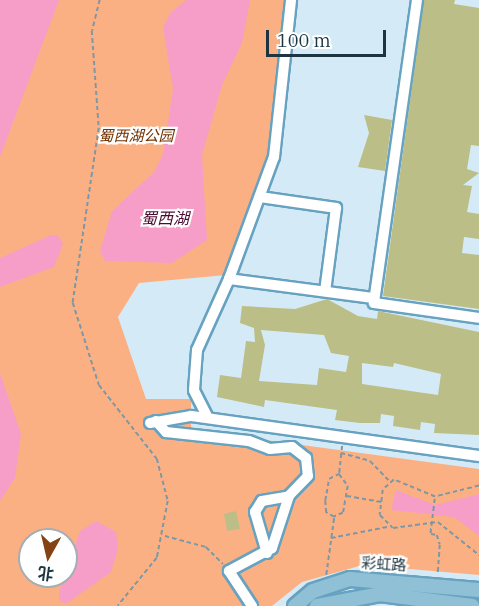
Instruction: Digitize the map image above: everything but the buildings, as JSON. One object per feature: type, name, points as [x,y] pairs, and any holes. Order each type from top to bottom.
[{"type":"main road","name":"彩虹路","points":[[295,606],[324,588],[350,579],[437,584],[479,590]]},
{"type":"main road","name":"彩虹路","points":[[317,606],[380,594],[472,606]]},
{"type":"lane","points":[[208,418],[194,390],[196,358],[229,279],[274,157],[291,0]]},
{"type":"lane","points":[[417,0],[374,303],[479,318]]},
{"type":"lane","points":[[260,197],[336,208],[325,291]]},
{"type":"lane","points":[[229,279],[374,298]]},
{"type":"lane","points":[[252,606],[229,571],[267,553],[289,496],[307,479],[309,466],[300,450],[277,449],[166,432],[153,422],[208,418],[479,456]]},
{"type":"lane","points":[[263,447],[266,426]]},
{"type":"lane","points":[[277,449],[279,428]]},
{"type":"lane","points":[[267,553],[255,512],[262,501],[289,496]]},
{"type":"path","points":[[100,0],[92,31],[99,128],[73,303],[99,386],[145,443],[163,475],[168,501],[165,536],[145,579],[118,606]]},
{"type":"path","points":[[339,474],[344,437]]},
{"type":"path","points":[[341,453],[370,460],[389,482],[405,483],[435,497],[479,486]]},
{"type":"path","points":[[334,517],[343,513],[347,496],[348,481],[339,474]]},
{"type":"path","points":[[334,517],[325,512],[325,501],[329,479],[339,474]]},
{"type":"path","points":[[388,526],[380,515],[389,482]]},
{"type":"path","points":[[347,496],[382,502]]},
{"type":"path","points":[[435,497],[431,534],[437,535],[440,545],[437,584]]},
{"type":"path","points":[[324,588],[334,517]]},
{"type":"path","points":[[331,538],[378,533],[388,526],[434,521],[479,555]]},
{"type":"path","points":[[165,536],[206,548],[229,571]]},
{"type":"green space","name":"蜀西湖公园","points":[[0,0],[287,0],[271,152],[226,275],[139,283],[118,317],[146,399],[191,399],[191,430],[479,469],[479,575],[363,565],[302,582],[272,606],[0,606]]},
{"type":"water","points":[[0,0],[59,0],[0,157]]},
{"type":"water","name":"蜀西湖","points":[[186,0],[250,0],[242,43],[222,85],[202,155],[207,240],[172,263],[105,261],[100,251],[112,211],[154,172],[163,154],[173,89],[163,27],[171,12]]},
{"type":"water","points":[[51,235],[58,235],[63,244],[54,267],[0,287],[0,258]]},
{"type":"water","points":[[0,373],[21,434],[15,478],[0,501]]},
{"type":"water","points":[[396,490],[435,505],[479,494],[479,536],[454,517],[391,510]]},
{"type":"water","points":[[96,521],[116,532],[118,549],[111,572],[66,604],[59,600],[59,592],[60,588],[78,588],[80,531]]}]
